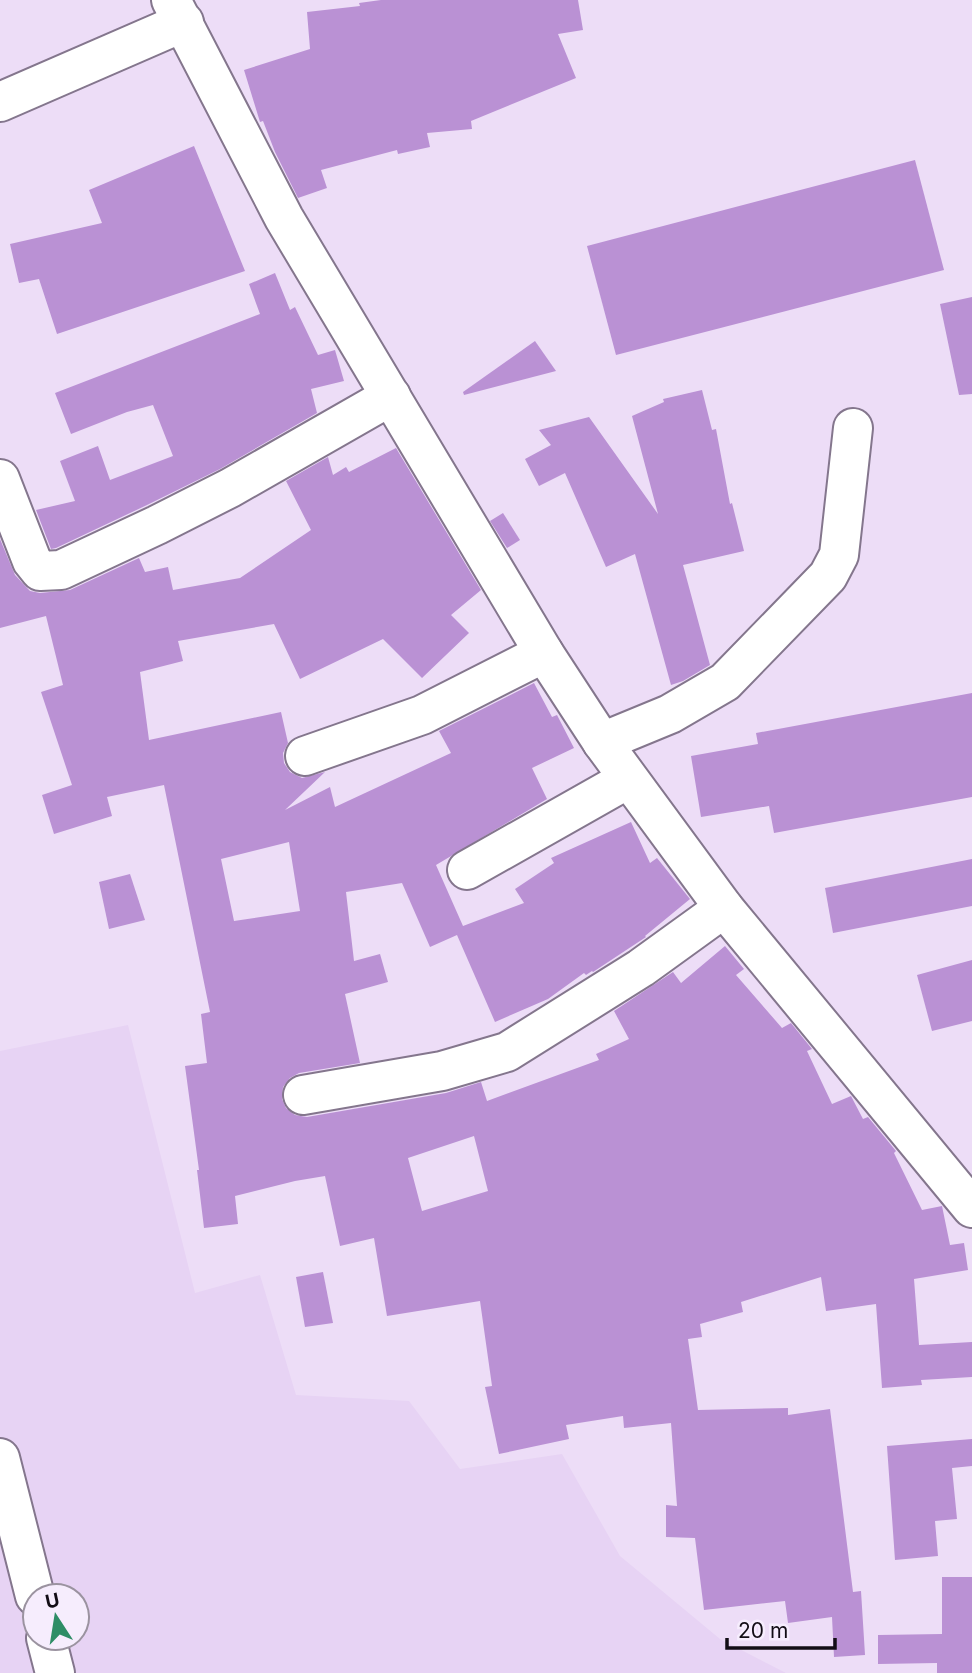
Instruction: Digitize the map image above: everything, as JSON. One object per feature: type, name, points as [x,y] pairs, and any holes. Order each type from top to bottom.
[{"type":"main road","points":[[0,75],[175,7]]},
{"type":"main road","points":[[0,102],[175,7]]},
{"type":"main road","points":[[175,7],[284,218],[544,653],[602,742],[724,908],[972,1208]]},
{"type":"main road","points":[[0,480],[32,561],[40,570],[61,570],[230,488],[391,396]]},
{"type":"main road","points":[[602,742],[670,714],[725,682],[828,576],[839,555],[853,428]]},
{"type":"main road","points":[[305,756],[422,715],[544,653]]},
{"type":"main road","points":[[467,870],[628,779]]},
{"type":"main road","points":[[303,1096],[442,1071],[507,1052],[641,968],[724,908]]},
{"type":"main road","points":[[0,1458],[21,1582]]},
{"type":"main road","points":[[50,1652],[55,1673]]},
{"type":"shaded area","points":[[128,1025],[195,1293],[260,1275],[296,1395],[409,1401],[460,1469],[562,1454],[620,1556],[720,1639],[786,1673],[0,1673],[0,1051]]},
{"type":"building","points":[[381,0],[578,0],[583,30],[558,34],[576,78],[471,121],[472,129],[427,133],[430,147],[398,154],[397,150],[321,170],[327,188],[298,198],[263,121],[260,122],[244,70],[310,49],[307,12],[360,6],[359,3]]},
{"type":"building","points":[[194,146],[245,271],[57,334],[39,279],[19,283],[10,244],[102,223],[89,190]]},
{"type":"building","points":[[915,160],[944,270],[616,355],[587,246]]},
{"type":"building","points":[[275,273],[290,310],[295,307],[318,355],[335,350],[344,381],[311,389],[317,413],[220,469],[51,549],[36,510],[75,501],[60,461],[98,446],[110,480],[173,456],[153,405],[71,434],[55,393],[260,314],[249,284]]},
{"type":"building","points":[[972,297],[972,394],[959,395],[940,304]]},
{"type":"building","points":[[535,341],[556,371],[464,395],[463,392]]},
{"type":"building","points":[[702,390],[712,430],[716,429],[730,504],[732,503],[744,551],[683,565],[710,665],[671,685],[635,554],[606,567],[565,473],[539,486],[525,459],[551,445],[539,430],[589,417],[658,514],[632,416],[664,402],[663,399]]},
{"type":"building","points":[[396,448],[481,590],[451,615],[469,633],[422,678],[383,639],[300,679],[274,624],[178,641],[183,661],[140,672],[149,740],[281,712],[288,743],[283,753],[284,763],[290,772],[302,778],[325,772],[285,810],[330,787],[335,807],[451,753],[439,731],[534,683],[552,717],[557,715],[574,748],[532,768],[547,799],[436,865],[463,926],[524,903],[515,889],[554,863],[551,858],[631,822],[650,863],[657,858],[690,899],[646,937],[593,972],[586,975],[584,973],[548,999],[495,1022],[457,935],[430,947],[402,883],[346,892],[354,961],[380,954],[388,982],[345,994],[360,1063],[299,1073],[290,1078],[283,1087],[282,1099],[286,1108],[295,1115],[307,1117],[446,1093],[481,1082],[487,1101],[599,1060],[596,1054],[629,1039],[614,1011],[673,972],[681,983],[725,946],[744,969],[736,975],[782,1028],[791,1023],[812,1049],[807,1051],[832,1104],[851,1096],[863,1119],[868,1117],[896,1151],[894,1153],[922,1210],[942,1206],[950,1245],[964,1243],[968,1270],[914,1279],[919,1345],[972,1342],[972,1377],[921,1380],[922,1385],[882,1388],[876,1304],[826,1311],[821,1277],[741,1302],[743,1312],[700,1324],[702,1337],[688,1339],[698,1410],[788,1408],[788,1415],[830,1409],[853,1592],[861,1591],[865,1655],[834,1657],[832,1617],[788,1623],[785,1601],[704,1610],[695,1538],[666,1537],[666,1505],[677,1506],[671,1423],[624,1428],[623,1416],[566,1425],[569,1439],[499,1454],[485,1387],[492,1386],[480,1301],[387,1316],[374,1238],[340,1246],[325,1176],[235,1196],[238,1224],[204,1228],[185,1066],[207,1063],[201,1014],[210,1012],[164,785],[107,797],[112,816],[54,834],[42,795],[72,785],[41,692],[63,685],[46,616],[0,628],[0,539],[15,575],[30,591],[40,593],[70,590],[139,558],[145,572],[168,567],[173,590],[240,578],[311,530],[286,481],[328,457],[333,475],[346,467],[349,472]],"holes":[[[289,842],[300,911],[234,921],[221,859]],[[474,1136],[488,1191],[422,1211],[408,1158]]]},
{"type":"building","points":[[503,513],[520,540],[507,548],[490,521]]},
{"type":"building","points":[[972,693],[972,797],[774,833],[769,806],[701,817],[691,756],[758,744],[756,733]]},
{"type":"building","points":[[972,859],[972,906],[833,933],[825,888]]},
{"type":"building","points":[[130,874],[145,920],[109,929],[99,882]]},
{"type":"building","points":[[972,960],[972,1021],[932,1031],[917,975]]},
{"type":"building","points":[[323,1272],[333,1323],[305,1327],[296,1277]]},
{"type":"building","points":[[972,1439],[972,1466],[952,1468],[957,1519],[935,1521],[938,1556],[895,1560],[887,1446]]},
{"type":"building","points":[[942,1577],[972,1577],[972,1673],[937,1673],[937,1663],[878,1664],[878,1635],[942,1634]]}]
